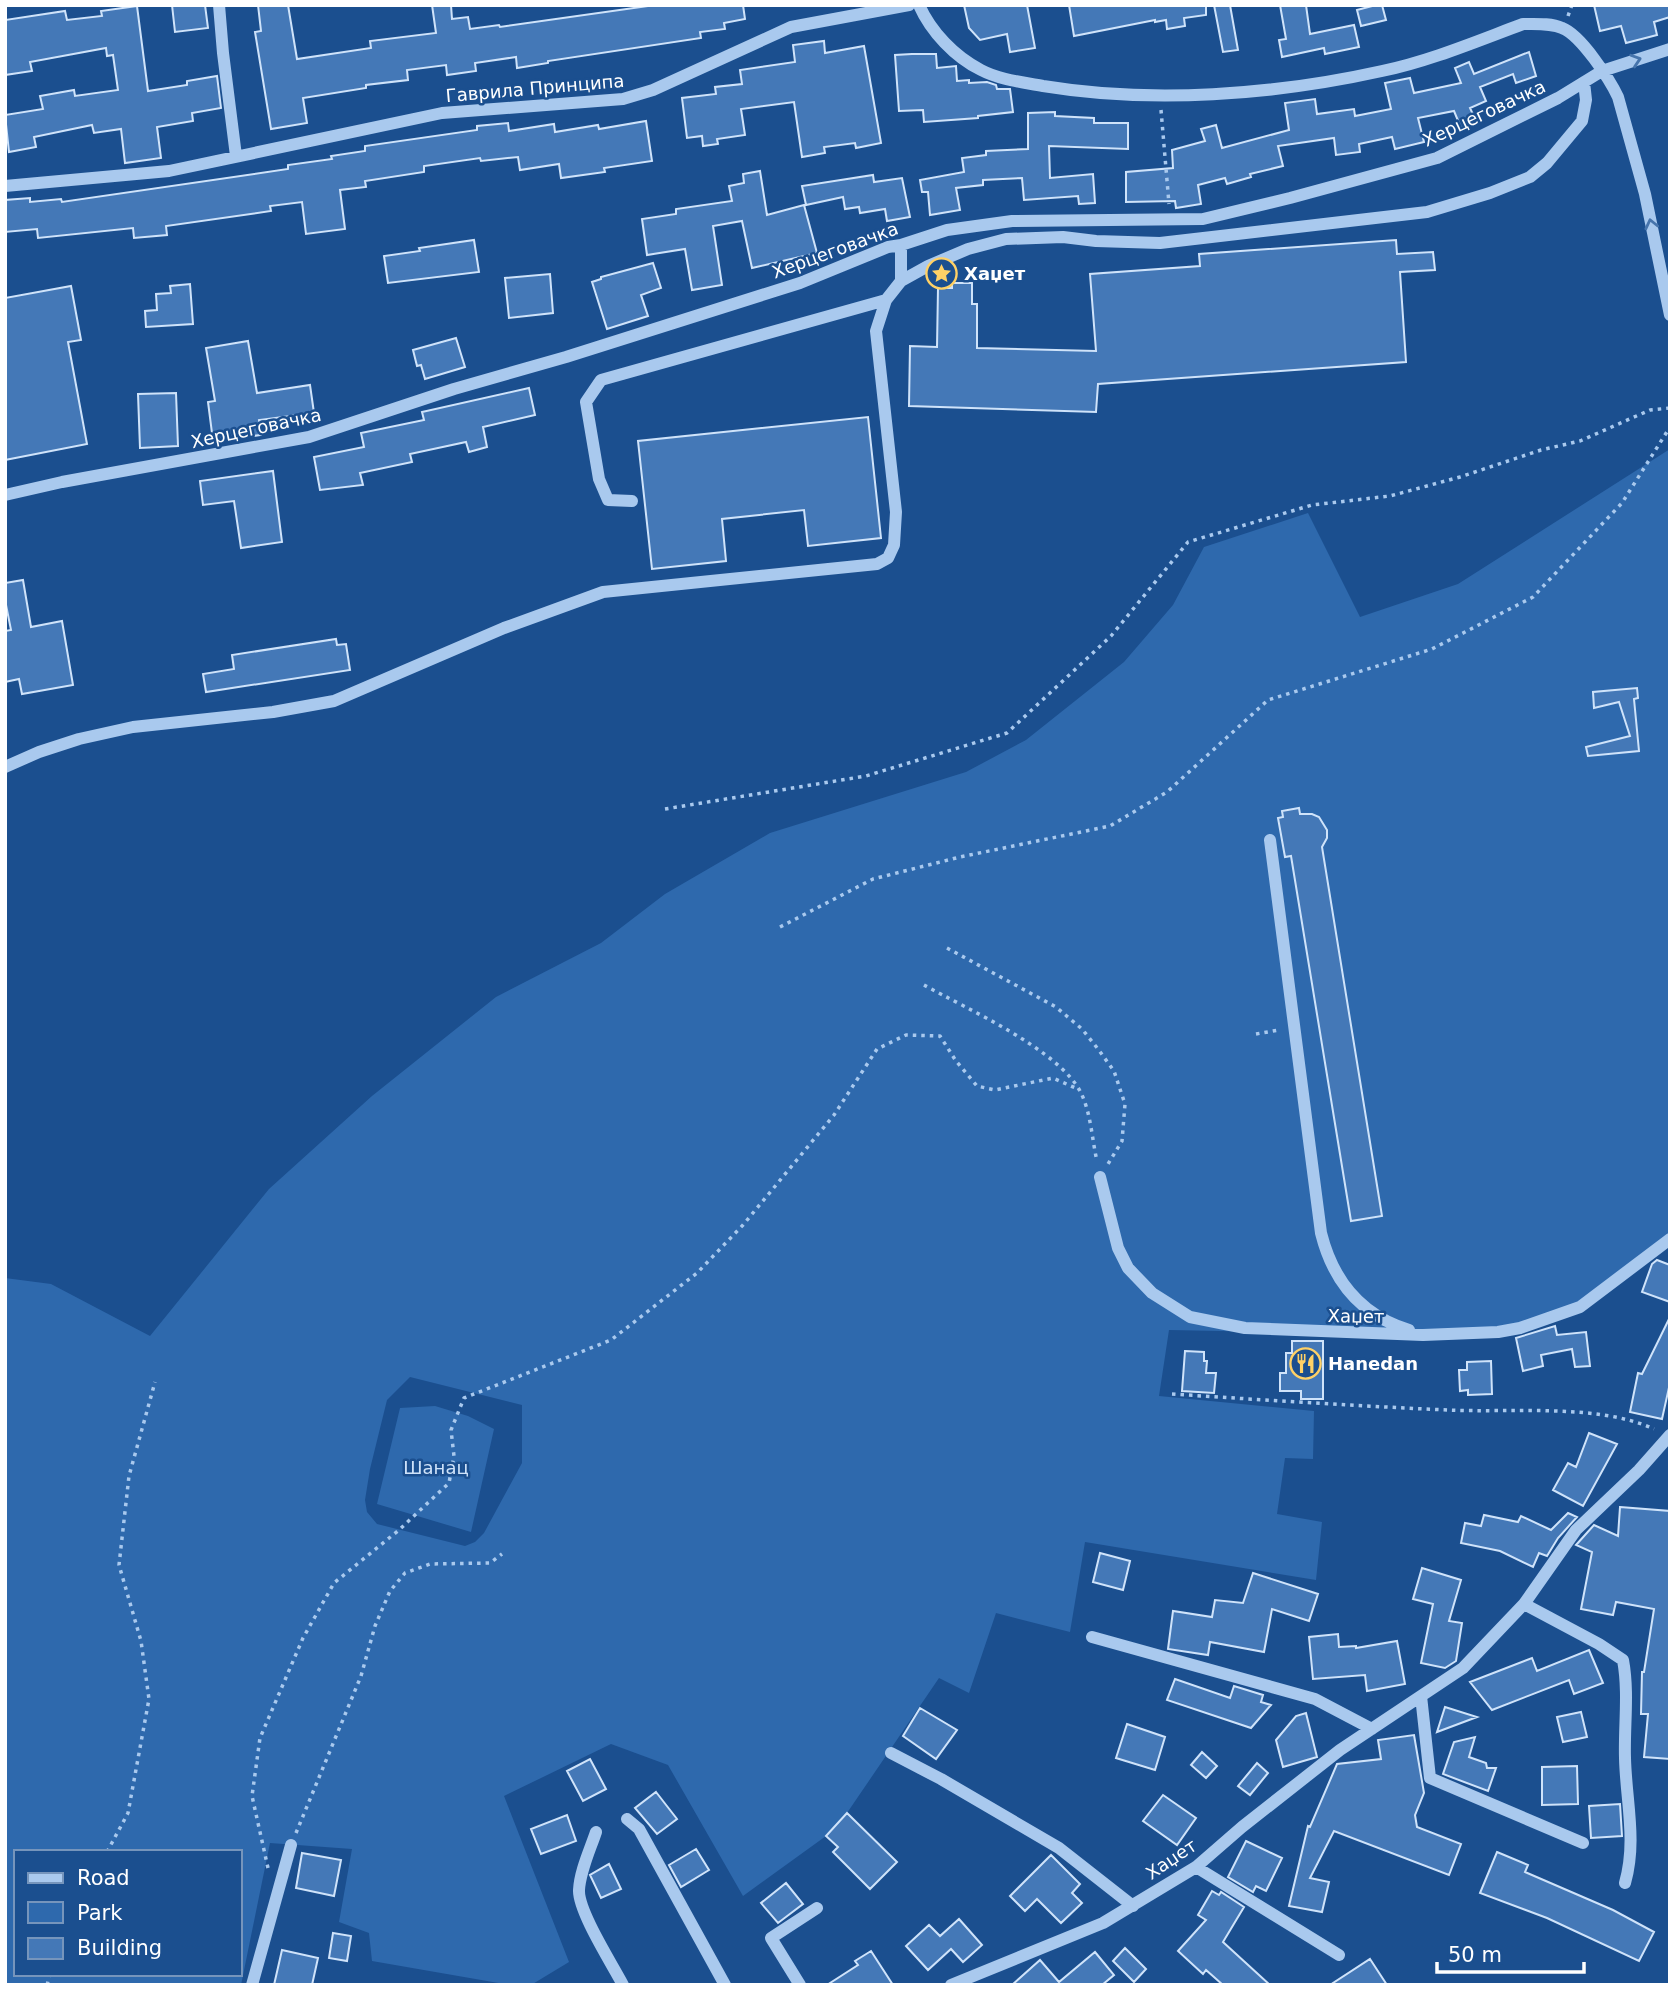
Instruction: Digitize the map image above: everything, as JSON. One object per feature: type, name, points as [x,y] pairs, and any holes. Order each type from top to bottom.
[{"type":"street","points":[[219,5],[236,156]]},
{"type":"street","name":"Гаврила Принципа","points":[[5,186],[169,171],[442,113],[623,99],[653,90],[791,27],[909,5]]},
{"type":"street","points":[[919,5],[936,33],[980,70],[1020,82],[1109,94],[1160,96],[1250,90],[1384,71],[1523,24],[1564,28],[1611,83],[1626,122],[1645,194],[1670,315]]},
{"type":"street","name":"Херцеговачка","points":[[5,495],[309,437],[454,389],[566,357],[800,283],[888,247],[947,230],[1012,220],[1203,219],[1437,158],[1558,98],[1602,71],[1670,49]]},
{"type":"street","points":[[5,767],[79,738],[133,727],[273,712],[334,701],[504,628],[603,592],[877,564],[888,558],[894,545],[896,512],[876,331],[886,300],[901,281],[968,249],[1006,239],[1063,237],[1160,243],[1427,212],[1490,193],[1530,177],[1547,163],[1582,121],[1586,100],[1584,82]]},
{"type":"street","points":[[901,245],[901,281]]},
{"type":"street","points":[[632,501],[608,500],[599,479],[586,402],[601,380],[886,300]]},
{"type":"street","points":[[1270,840],[1321,1233],[1326,1254],[1336,1276],[1360,1303],[1386,1321],[1423,1335]]},
{"type":"street","name":"Хаџет","points":[[1100,1177],[1118,1248],[1128,1268],[1152,1293],[1190,1317],[1245,1328],[1423,1335],[1498,1332],[1549,1319],[1580,1307],[1670,1239]]},
{"type":"street","name":"Хаџет","points":[[951,1985],[1103,1923],[1196,1867],[1340,1750],[1463,1668],[1524,1604],[1576,1530],[1639,1470],[1669,1435]]},
{"type":"street","points":[[1524,1604],[1599,1644],[1623,1660],[1627,1682],[1625,1759],[1632,1831],[1630,1863],[1625,1883]]},
{"type":"street","points":[[1092,1637],[1315,1699],[1372,1729]]},
{"type":"street","points":[[1421,1696],[1430,1778],[1583,1843]]},
{"type":"street","points":[[891,1753],[1059,1847],[1133,1906]]},
{"type":"street","points":[[627,1819],[639,1829],[725,1985]]},
{"type":"street","points":[[596,1832],[580,1882],[579,1894],[584,1911],[623,1985]]},
{"type":"street","points":[[252,1985],[291,1844]]},
{"type":"street","points":[[1196,1867],[1339,1955]]},
{"type":"street","points":[[800,1985],[771,1938],[817,1908]]},
{"type":"path","points":[[1160,96],[1171,220]]},
{"type":"path","points":[[665,809],[866,776],[1007,733],[1111,636],[1188,542],[1312,505],[1390,496],[1448,480],[1541,450],[1580,441],[1650,410],[1670,408]]},
{"type":"path","points":[[780,927],[873,879],[960,857],[1110,826],[1167,792],[1268,700],[1432,649],[1533,597],[1622,503],[1670,427]]},
{"type":"path","points":[[947,948],[1056,1007],[1082,1029],[1114,1071],[1125,1104],[1122,1141],[1100,1177]]},
{"type":"path","points":[[924,985],[1039,1049],[1064,1070],[1085,1101],[1100,1177]]},
{"type":"path","points":[[270,1877],[252,1796],[260,1738],[303,1638],[334,1583],[400,1530],[449,1483],[454,1456],[451,1430],[464,1398],[611,1340],[697,1273],[743,1225],[834,1115],[877,1049],[906,1035],[940,1036],[977,1086],[995,1090],[1053,1078],[1080,1090]]},
{"type":"path","points":[[108,1850],[128,1813],[149,1699],[141,1641],[120,1565],[129,1476],[155,1382]]},
{"type":"path","points":[[1172,1394],[1450,1410],[1554,1411],[1609,1417],[1669,1435]]},
{"type":"path","points":[[291,1844],[361,1676],[375,1626],[390,1591],[405,1573],[430,1564],[489,1563],[502,1554]]},
{"type":"green space","points":[[1670,449],[1670,1239],[1580,1307],[1539,1323],[1423,1335],[1169,1330],[1159,1396],[1314,1411],[1313,1459],[1285,1458],[1277,1514],[1322,1522],[1316,1580],[1085,1542],[1070,1632],[996,1613],[969,1693],[939,1678],[847,1813],[826,1836],[743,1896],[668,1765],[611,1744],[504,1796],[569,1962],[531,1985],[510,1985],[372,1961],[369,1933],[339,1922],[352,1849],[270,1843],[241,1985],[5,1985],[5,1278],[51,1284],[150,1336],[269,1189],[372,1096],[496,997],[601,943],[665,894],[770,833],[966,772],[1026,740],[1124,662],[1173,605],[1204,547],[1308,513],[1360,617],[1458,584]],"holes":[[[410,1377],[522,1405],[522,1463],[484,1533],[475,1542],[465,1546],[377,1524],[367,1512],[365,1500],[370,1469],[387,1400]]]},
{"type":"green space","name":"Шанац","points":[[435,1406],[468,1416],[494,1429],[471,1532],[377,1504],[400,1408]]},
{"type":"building","points":[[172,5],[205,5],[208,28],[175,32]]},
{"type":"building","points":[[258,5],[288,5],[297,59],[371,48],[370,41],[436,33],[432,5],[451,5],[452,19],[468,17],[470,29],[655,5],[743,5],[745,19],[724,23],[725,29],[700,32],[701,38],[517,68],[516,57],[475,63],[476,71],[447,75],[446,65],[407,70],[408,80],[366,85],[366,88],[303,98],[307,123],[271,129],[255,32],[261,31]]},
{"type":"building","points":[[964,5],[1027,5],[1035,48],[1010,52],[1007,34],[980,40],[969,28]]},
{"type":"building","points":[[1069,5],[1206,5],[1206,15],[1184,18],[1185,26],[1167,29],[1166,20],[1155,20],[1074,36]]},
{"type":"building","points":[[1214,5],[1230,5],[1238,50],[1223,52]]},
{"type":"building","points":[[1280,5],[1306,5],[1310,34],[1354,25],[1359,47],[1325,54],[1324,48],[1282,57],[1279,40],[1286,39]]},
{"type":"building","points":[[1382,5],[1386,20],[1361,26],[1357,10]]},
{"type":"building","points":[[1594,5],[1670,5],[1670,17],[1654,22],[1657,35],[1626,43],[1621,26],[1600,31]]},
{"type":"building","points":[[137,6],[148,91],[187,85],[187,81],[217,76],[221,108],[192,113],[193,121],[157,127],[161,158],[125,163],[121,129],[94,133],[92,125],[34,137],[36,147],[9,152],[5,115],[43,109],[40,96],[74,90],[75,96],[118,90],[113,55],[107,56],[106,48],[30,62],[32,71],[5,75],[5,20],[65,11],[67,20],[102,16],[101,11]]},
{"type":"building","points":[[824,41],[825,53],[864,46],[881,143],[856,148],[855,143],[824,147],[825,153],[802,157],[794,102],[741,109],[745,135],[717,139],[718,144],[703,146],[702,136],[687,138],[682,98],[716,94],[715,87],[742,84],[740,70],[795,62],[793,45]]},
{"type":"building","points":[[1529,52],[1536,76],[1516,83],[1513,74],[1480,87],[1486,101],[1470,108],[1476,121],[1461,128],[1454,111],[1418,118],[1424,142],[1395,149],[1392,137],[1359,144],[1360,152],[1336,155],[1334,138],[1278,146],[1283,166],[1250,174],[1251,177],[1227,184],[1225,178],[1198,185],[1201,204],[1176,208],[1175,201],[1126,202],[1126,172],[1173,168],[1172,150],[1205,141],[1201,129],[1216,125],[1222,148],[1289,130],[1285,103],[1315,99],[1317,114],[1354,109],[1355,116],[1391,109],[1385,83],[1410,78],[1414,93],[1461,83],[1455,68],[1469,62],[1474,74]]},
{"type":"building","points":[[936,54],[937,68],[956,66],[957,81],[987,82],[996,85],[997,89],[1010,89],[1013,112],[924,122],[923,110],[899,111],[895,55]]},
{"type":"building","points":[[1055,112],[1055,116],[1094,118],[1094,123],[1128,123],[1128,149],[1049,146],[1050,178],[1093,174],[1095,203],[1079,204],[1078,196],[1024,200],[1022,178],[983,180],[983,185],[956,188],[960,210],[930,215],[928,192],[922,192],[920,180],[964,172],[962,158],[986,155],[986,151],[1028,149],[1028,113]]},
{"type":"building","points":[[646,121],[652,161],[604,168],[605,172],[561,178],[559,164],[520,170],[518,157],[481,161],[480,158],[424,166],[424,172],[365,181],[366,187],[340,190],[345,229],[306,234],[302,202],[270,206],[271,211],[166,226],[167,235],[134,238],[133,228],[38,238],[37,229],[5,232],[5,200],[30,198],[30,202],[61,199],[62,202],[288,169],[288,165],[365,151],[365,146],[477,130],[477,126],[508,123],[509,131],[554,124],[555,132],[598,125],[599,129]]},
{"type":"building","points":[[760,171],[767,215],[804,205],[817,253],[752,268],[742,221],[713,226],[722,285],[692,290],[685,249],[647,255],[642,219],[676,214],[676,209],[732,201],[729,186],[744,183],[743,174]]},
{"type":"building","points":[[873,175],[874,182],[902,178],[910,217],[887,221],[885,209],[860,213],[859,207],[845,209],[843,197],[806,205],[802,186]]},
{"type":"building","points":[[474,240],[479,272],[388,283],[384,256]]},
{"type":"building","points":[[1396,240],[1397,254],[1433,252],[1435,270],[1400,272],[1406,362],[1098,384],[1096,412],[909,406],[910,346],[937,347],[938,288],[952,288],[952,283],[972,283],[972,304],[977,304],[977,348],[1096,351],[1090,274],[1200,266],[1199,254]]},
{"type":"building","points":[[653,263],[661,288],[641,295],[648,316],[607,329],[592,282]]},
{"type":"building","points":[[550,274],[553,313],[509,318],[505,278]]},
{"type":"building","points":[[190,284],[193,324],[146,327],[145,311],[157,310],[156,294],[171,293],[170,286]]},
{"type":"building","points":[[71,286],[81,340],[68,342],[87,444],[5,460],[5,298]]},
{"type":"building","points":[[456,338],[465,367],[425,379],[421,365],[417,366],[413,350]]},
{"type":"building","points":[[248,341],[257,393],[310,385],[314,413],[259,420],[261,435],[213,441],[208,402],[215,401],[206,348]]},
{"type":"building","points":[[529,388],[535,415],[483,427],[487,447],[469,452],[466,442],[410,454],[412,462],[360,473],[363,485],[320,490],[314,457],[364,447],[361,433],[424,420],[422,412]]},
{"type":"building","points":[[176,393],[178,446],[140,448],[138,394]]},
{"type":"building","points":[[868,417],[881,538],[808,546],[804,510],[722,519],[726,561],[652,569],[638,441]]},
{"type":"building","points":[[273,471],[282,542],[241,548],[234,501],[203,505],[200,481]]},
{"type":"building","points":[[23,580],[31,627],[62,621],[73,685],[22,694],[19,679],[5,682],[5,631],[11,630],[5,600],[5,583]]},
{"type":"building","points":[[336,639],[337,645],[346,644],[350,670],[206,692],[203,674],[234,669],[232,655]]},
{"type":"building","points":[[1637,688],[1638,698],[1634,699],[1639,751],[1588,756],[1586,747],[1630,736],[1619,702],[1594,708],[1593,692]]},
{"type":"building","points":[[1299,808],[1300,814],[1319,817],[1327,830],[1327,838],[1322,847],[1382,1216],[1351,1221],[1291,856],[1285,857],[1278,818],[1283,817],[1282,811]]},
{"type":"building","points":[[1657,1260],[1670,1265],[1670,1302],[1642,1292],[1652,1264]]},
{"type":"building","points":[[1670,1317],[1670,1383],[1662,1419],[1630,1412],[1638,1373],[1642,1374]]},
{"type":"building","points":[[1555,1326],[1557,1335],[1586,1332],[1590,1366],[1575,1367],[1572,1349],[1541,1355],[1543,1366],[1523,1371],[1516,1338]]},
{"type":"building","name":"Hanedan","points":[[1292,1341],[1323,1341],[1323,1399],[1301,1399],[1301,1391],[1280,1391],[1280,1373],[1286,1373],[1286,1353],[1292,1353]]},
{"type":"building","points":[[1185,1351],[1204,1352],[1204,1361],[1207,1361],[1206,1373],[1216,1373],[1214,1393],[1182,1391]]},
{"type":"building","points":[[1491,1361],[1492,1394],[1468,1395],[1468,1390],[1460,1391],[1459,1370],[1467,1370],[1467,1362]]},
{"type":"building","points":[[1589,1433],[1617,1444],[1583,1506],[1553,1490],[1568,1463],[1576,1467]]},
{"type":"building","points":[[1620,1507],[1670,1511],[1670,1759],[1644,1757],[1648,1714],[1641,1714],[1642,1672],[1654,1609],[1616,1602],[1613,1615],[1581,1609],[1592,1552],[1576,1545],[1594,1525],[1618,1536]]},
{"type":"building","points":[[1568,1513],[1577,1517],[1558,1538],[1547,1556],[1539,1553],[1533,1567],[1500,1551],[1461,1543],[1465,1523],[1481,1526],[1484,1515],[1518,1522],[1521,1516],[1551,1530]]},
{"type":"building","points":[[1100,1553],[1130,1561],[1123,1590],[1093,1582]]},
{"type":"building","points":[[1422,1568],[1461,1580],[1449,1621],[1462,1623],[1456,1661],[1445,1668],[1421,1663],[1433,1604],[1413,1599]]},
{"type":"building","points":[[1253,1573],[1318,1594],[1309,1621],[1272,1609],[1264,1652],[1210,1642],[1208,1655],[1168,1649],[1173,1611],[1212,1617],[1215,1600],[1243,1603]]},
{"type":"building","points":[[1338,1634],[1339,1647],[1356,1648],[1397,1641],[1405,1684],[1367,1691],[1365,1675],[1313,1679],[1309,1637]]},
{"type":"building","points":[[1589,1650],[1603,1683],[1574,1694],[1569,1680],[1492,1710],[1470,1682],[1532,1658],[1537,1671]]},
{"type":"building","points":[[1175,1679],[1230,1698],[1234,1686],[1263,1695],[1261,1702],[1271,1705],[1251,1728],[1167,1700]]},
{"type":"building","points":[[1445,1707],[1477,1717],[1437,1732]]},
{"type":"building","points":[[920,1708],[957,1730],[936,1759],[903,1736]]},
{"type":"building","points":[[1581,1712],[1587,1737],[1563,1742],[1557,1717]]},
{"type":"building","points":[[1306,1713],[1317,1757],[1283,1767],[1276,1740],[1296,1716]]},
{"type":"building","points":[[1127,1724],[1165,1737],[1155,1770],[1116,1758]]},
{"type":"building","points":[[1414,1735],[1424,1793],[1415,1815],[1417,1827],[1461,1844],[1449,1875],[1334,1831],[1310,1878],[1329,1882],[1322,1912],[1289,1906],[1308,1826],[1310,1827],[1337,1764],[1381,1759],[1378,1740]]},
{"type":"building","points":[[1475,1737],[1469,1757],[1486,1763],[1487,1768],[1496,1768],[1488,1791],[1443,1774],[1454,1742]]},
{"type":"building","points":[[1202,1752],[1217,1766],[1206,1778],[1191,1765]]},
{"type":"building","points":[[590,1759],[606,1789],[583,1801],[567,1771]]},
{"type":"building","points":[[1257,1763],[1268,1773],[1250,1795],[1238,1786]]},
{"type":"building","points":[[1577,1766],[1578,1804],[1542,1805],[1542,1767]]},
{"type":"building","points":[[656,1792],[677,1819],[657,1834],[635,1808]]},
{"type":"building","points":[[1163,1795],[1196,1818],[1177,1845],[1143,1821]]},
{"type":"building","points":[[1620,1804],[1622,1836],[1591,1838],[1589,1806]]},
{"type":"building","points":[[847,1813],[897,1862],[870,1889],[833,1852],[838,1847],[826,1836]]},
{"type":"building","points":[[567,1815],[576,1841],[541,1854],[531,1829]]},
{"type":"building","points":[[1246,1841],[1282,1858],[1266,1891],[1256,1886],[1253,1892],[1228,1877]]},
{"type":"building","points":[[696,1849],[709,1870],[681,1887],[669,1865]]},
{"type":"building","points":[[1497,1852],[1528,1865],[1525,1872],[1613,1910],[1654,1932],[1639,1961],[1547,1918],[1480,1893]]},
{"type":"building","points":[[302,1853],[341,1860],[334,1896],[296,1888]]},
{"type":"building","points":[[1051,1855],[1080,1884],[1072,1893],[1082,1903],[1061,1923],[1037,1899],[1025,1911],[1010,1896]]},
{"type":"building","points":[[609,1864],[621,1889],[601,1898],[590,1875]]},
{"type":"building","points":[[786,1883],[803,1904],[778,1923],[761,1903]]},
{"type":"building","points":[[1212,1891],[1219,1895],[1221,1892],[1244,1907],[1223,1942],[1270,1985],[1223,1985],[1206,1970],[1203,1974],[1178,1951],[1206,1920],[1198,1915]]},
{"type":"building","points":[[959,1919],[982,1945],[963,1962],[951,1949],[928,1970],[906,1946],[929,1925],[940,1936]]},
{"type":"building","points":[[333,1933],[351,1936],[347,1961],[329,1958]]},
{"type":"building","points":[[1125,1948],[1146,1969],[1134,1982],[1113,1961]]},
{"type":"building","points":[[282,1950],[318,1958],[312,1985],[274,1985]]},
{"type":"building","points":[[871,1951],[893,1985],[827,1985],[858,1965],[855,1961]]},
{"type":"building","points":[[1095,1952],[1114,1975],[1102,1985],[1012,1985],[1040,1960],[1059,1982]]},
{"type":"building","points":[[1370,1959],[1387,1985],[1330,1985]]},
{"type":"place","name":"Хаџет","points":[[941,273]]},
{"type":"place","name":"Hanedan","points":[[1305,1363]]}]
